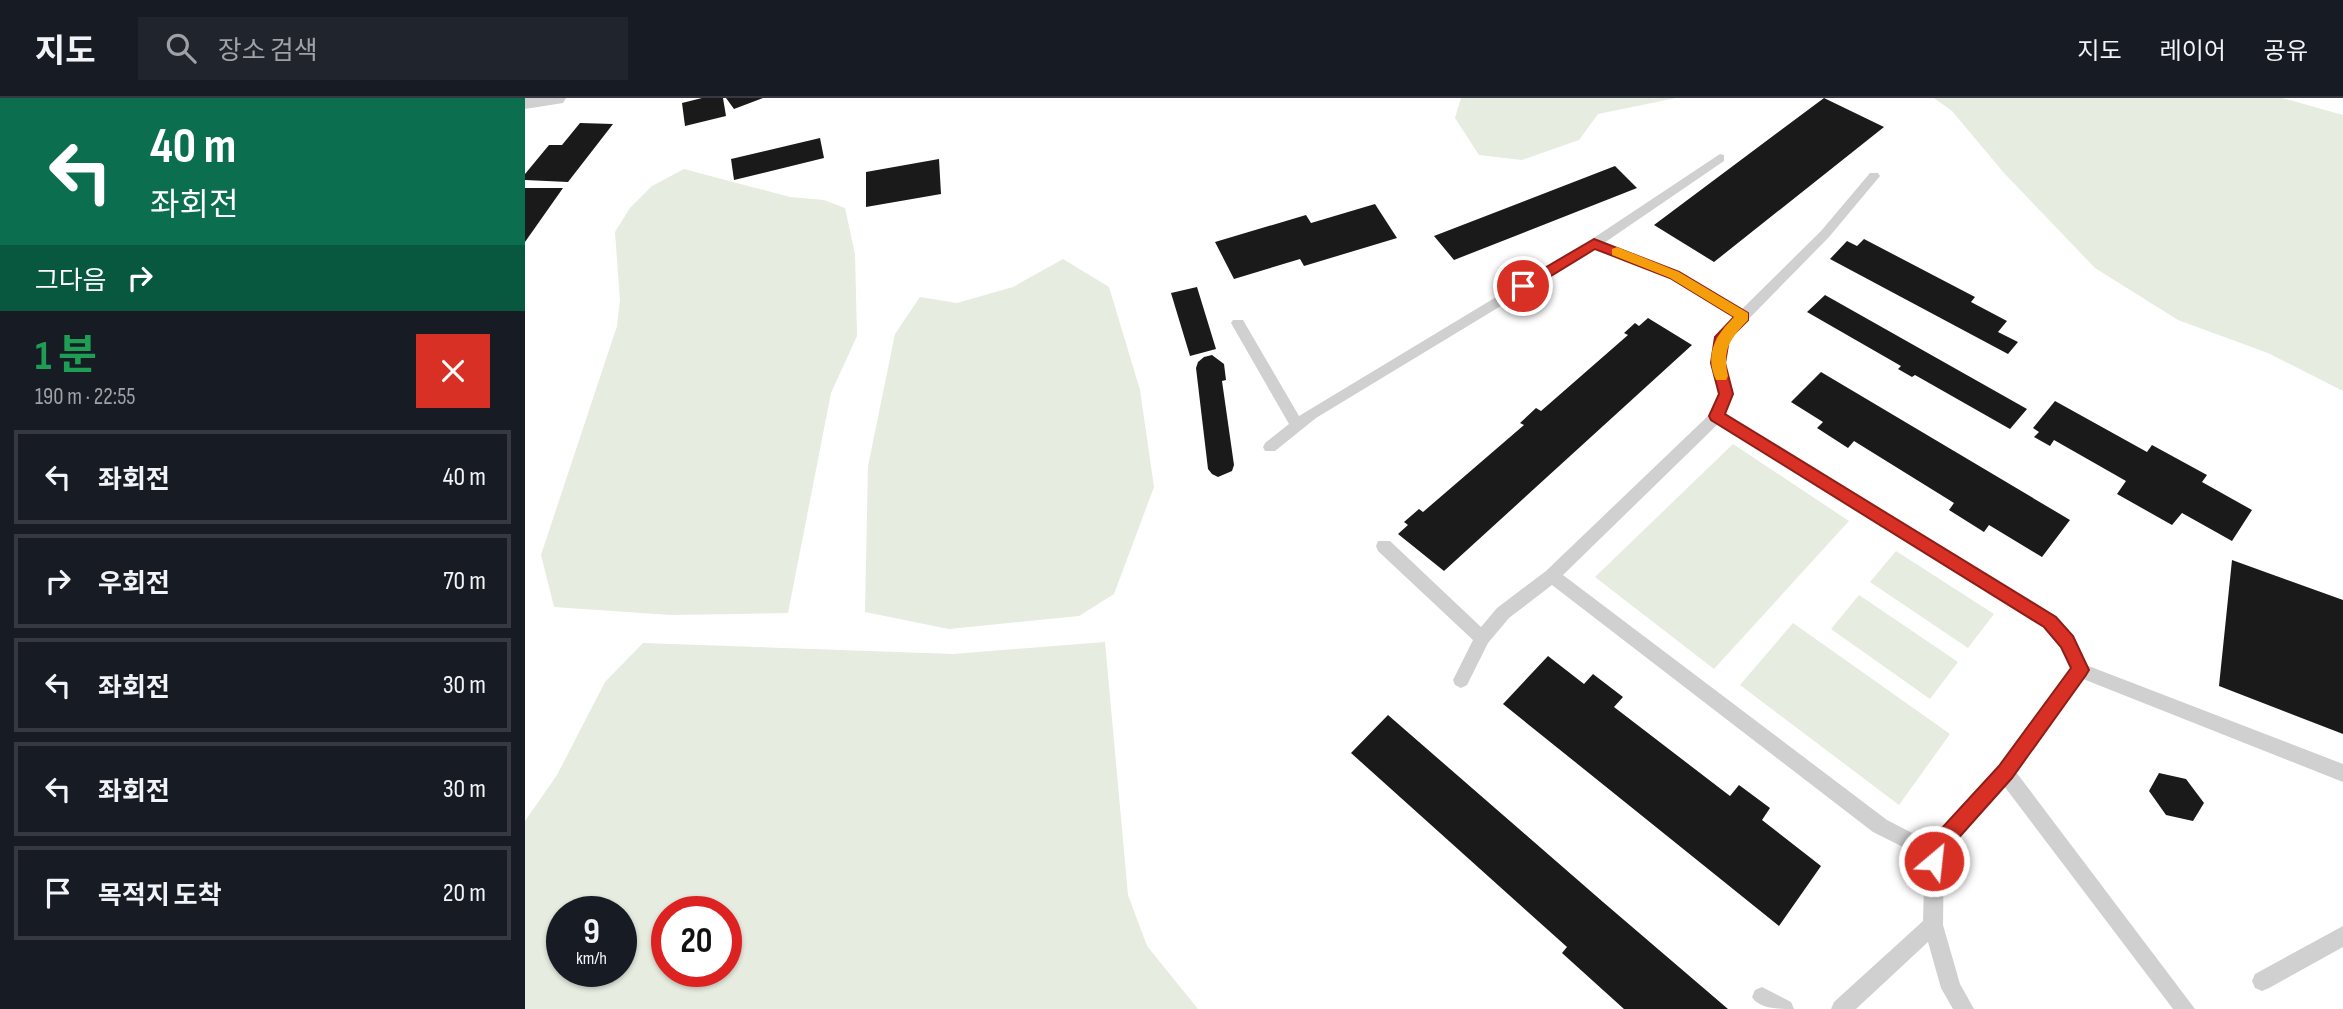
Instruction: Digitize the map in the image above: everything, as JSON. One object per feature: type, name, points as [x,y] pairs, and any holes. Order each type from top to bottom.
[{"type":"street","points":[[525,102],[555,98]]},
{"type":"lane","points":[[1270,447],[1311,414],[1594,244],[1720,158]]},
{"type":"lane","points":[[1461,680],[1482,638],[1503,614],[1552,576],[1717,416],[1726,394],[1718,363],[1722,337],[1825,234],[1874,176]]},
{"type":"lane","points":[[1594,244],[1675,275],[1743,316]]},
{"type":"lane","points":[[1238,323],[1297,425]]},
{"type":"lane","points":[[1717,416],[2050,622],[2067,641],[2080,670],[2343,773]]},
{"type":"lane","points":[[1384,546],[1482,638]]},
{"type":"lane","points":[[1552,576],[1880,826],[1915,844],[1947,836],[2005,772],[2080,670]]},
{"type":"lane","points":[[2005,772],[2185,1009]]},
{"type":"lane","points":[[1935,839],[1933,925],[1951,988],[1963,1009]]},
{"type":"lane","points":[[1841,1009],[1933,925]]},
{"type":"lane","points":[[2262,981],[2343,936]]},
{"type":"lane","points":[[1762,997],[1784,1009]]},
{"type":"shaded area","points":[[1461,98],[1676,98],[1598,114],[1579,140],[1522,160],[1479,155],[1455,118]]},
{"type":"shaded area","points":[[1934,98],[2282,98],[2343,115],[2343,391],[2268,353],[2178,320],[2095,268],[2004,173],[1952,111]]},
{"type":"shaded area","points":[[684,169],[790,197],[824,200],[845,208],[855,254],[857,336],[831,393],[788,613],[671,615],[554,607],[541,555],[617,326],[620,300],[615,232],[630,208],[652,186]]},
{"type":"shaded area","points":[[1063,259],[1109,287],[1140,390],[1154,487],[1114,594],[1079,616],[949,629],[865,612],[868,466],[895,334],[920,297],[957,303],[1013,287]]},
{"type":"shaded area","points":[[1733,444],[1849,521],[1714,669],[1595,577]]},
{"type":"shaded area","points":[[1896,551],[1994,614],[1968,648],[1870,582]]},
{"type":"shaded area","points":[[1859,595],[1958,662],[1930,699],[1831,629]]},
{"type":"shaded area","points":[[1793,623],[1950,734],[1899,805],[1740,685]]},
{"type":"shaded area","points":[[1105,642],[1128,895],[1147,946],[1198,1009],[525,1009],[525,821],[557,775],[605,682],[643,643],[953,654]]},
{"type":"building","points":[[702,98],[723,98],[726,116],[685,126],[682,103]]},
{"type":"building","points":[[726,98],[763,98],[734,109]]},
{"type":"building","points":[[1824,98],[1884,127],[1714,262],[1654,225]]},
{"type":"building","points":[[580,123],[613,124],[568,182],[525,180],[525,174],[549,145],[562,145]]},
{"type":"building","points":[[820,138],[824,158],[734,180],[731,159]]},
{"type":"building","points":[[939,159],[941,194],[866,207],[866,172]]},
{"type":"building","points":[[1615,166],[1637,188],[1454,260],[1434,236]]},
{"type":"building","points":[[525,188],[563,188],[525,242]]},
{"type":"building","points":[[1375,204],[1397,238],[1304,266],[1300,259],[1234,279],[1215,242],[1306,215],[1311,223]]},
{"type":"building","points":[[1864,239],[1975,297],[1971,302],[2007,321],[1998,332],[2018,342],[2008,354],[1830,259],[1847,241],[1857,246]]},
{"type":"building","points":[[1197,287],[1216,349],[1190,356],[1171,293]]},
{"type":"building","points":[[1825,295],[2027,409],[2010,429],[1915,375],[1912,377],[1898,369],[1901,366],[1807,312]]},
{"type":"building","points":[[1648,318],[1692,345],[1444,571],[1398,534],[1408,525],[1404,522],[1419,509],[1423,512],[1524,425],[1520,423],[1536,408],[1541,411],[1628,335],[1624,333],[1635,323],[1639,326]]},
{"type":"building","points":[[1212,355],[1224,364],[1226,380],[1222,381],[1234,465],[1232,471],[1218,477],[1208,469],[1196,368],[1204,357]]},
{"type":"building","points":[[1821,372],[2070,520],[2042,557],[1989,525],[1984,532],[1949,510],[1954,503],[1854,441],[1848,448],[1817,428],[1823,422],[1791,402]]},
{"type":"building","points":[[2055,401],[2147,452],[2152,445],[2207,475],[2202,482],[2252,510],[2232,541],[2182,513],[2172,525],[2117,494],[2126,481],[2054,440],[2050,446],[2034,437],[2039,432],[2033,428]]},
{"type":"building","points":[[2232,560],[2343,600],[2343,734],[2219,686]]},
{"type":"building","points":[[1548,656],[1584,684],[1593,674],[1623,697],[1614,707],[1730,796],[1739,785],[1770,808],[1762,820],[1821,866],[1779,926],[1503,704]]},
{"type":"building","points":[[1388,715],[1728,1009],[1624,1009],[1562,953],[1567,947],[1351,753]]},
{"type":"building","points":[[2159,773],[2186,779],[2204,803],[2193,821],[2166,815],[2149,791]]},
{"type":"slow traffic","points":[[1617,252],[1675,275],[1743,316],[1722,337],[1718,363],[1721,376]]},
{"type":"route","points":[[1523,286],[1594,244],[1675,275],[1743,316],[1722,337],[1718,363],[1726,394],[1717,416],[2050,622],[2067,641],[2080,670],[2005,772],[1947,836],[1935,839],[1934,861]]}]
